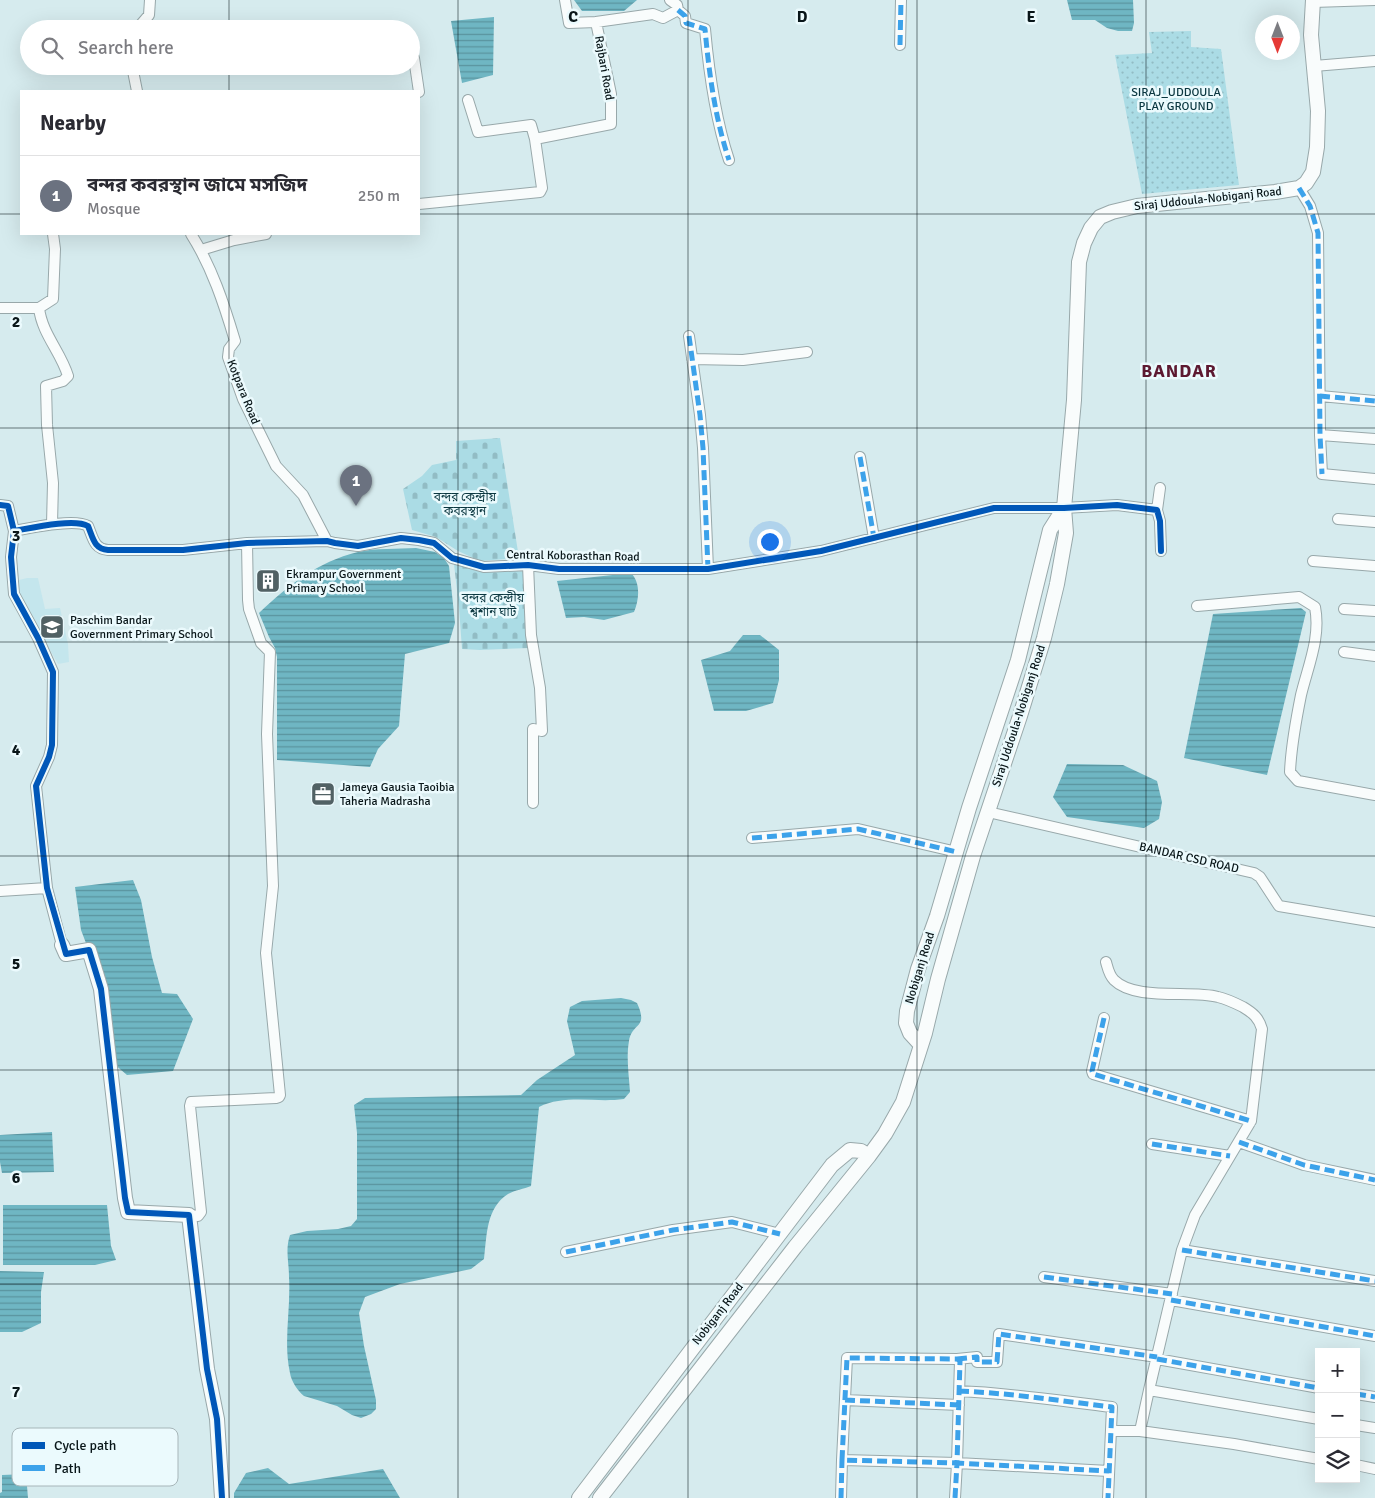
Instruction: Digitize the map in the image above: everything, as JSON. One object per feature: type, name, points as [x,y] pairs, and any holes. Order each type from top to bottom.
[{"type":"main road","name":"Siraj Uddoula-Nobiganj Road","points":[[955,922],[1044,638],[1057,584],[1066,533],[1064,508],[1074,400],[1079,262],[1084,243],[1091,228],[1100,217],[1112,212],[1137,206],[1275,192],[1299,188],[1306,183],[1313,172],[1317,147],[1318,111],[1311,35],[1313,1]]},
{"type":"main road","name":"Siraj Uddoula-Nobiganj Road","points":[[936,916],[1018,660],[1050,530],[1064,508]]},
{"type":"main road","points":[[936,916],[955,922]]},
{"type":"main road","name":"Nobiganj Road","points":[[921,1045],[910,1032],[906,1023],[907,1011],[918,969],[936,916]]},
{"type":"main road","name":"Nobiganj Road","points":[[600,1498],[801,1240],[870,1156],[885,1134],[903,1102],[955,922]]},
{"type":"main road","points":[[62,945],[66,954],[89,950],[101,989],[128,1212],[189,1216],[207,1369],[217,1419],[222,1498]]},
{"type":"main road","name":"Nobiganj Road","points":[[578,1498],[832,1165],[850,1150],[861,1151],[870,1156]]},
{"type":"street","points":[[145,20],[149,15],[150,0]]},
{"type":"street","points":[[565,0],[569,23],[596,22]]},
{"type":"street","points":[[670,0],[677,5],[678,10],[685,16],[686,22],[705,29],[708,62],[717,115],[729,160]]},
{"type":"street","points":[[900,45],[902,0]]},
{"type":"street","points":[[1313,1],[1375,0]]},
{"type":"street","name":"Rajbari Road","points":[[535,139],[611,124],[611,94],[596,22],[653,14],[663,18],[678,10]]},
{"type":"street","points":[[1314,66],[1375,61]]},
{"type":"street","points":[[133,75],[136,90]]},
{"type":"street","points":[[416,75],[419,90]]},
{"type":"street","points":[[420,204],[540,192],[542,188],[531,124],[478,132],[468,100]]},
{"type":"street","points":[[1299,188],[1310,206],[1318,233],[1322,474],[1375,479]]},
{"type":"street","points":[[0,308],[39,308],[53,299],[55,249],[53,235]]},
{"type":"street","name":"Kotpara Road","points":[[192,235],[201,250],[224,305],[235,341],[229,348],[228,357],[243,398],[276,466],[303,495],[327,540]]},
{"type":"street","points":[[201,250],[234,240],[261,235]]},
{"type":"street","points":[[39,308],[43,326],[65,365],[68,376],[63,381],[46,386],[53,484],[52,524]]},
{"type":"street","points":[[689,336],[703,448],[708,569]]},
{"type":"street","points":[[692,359],[743,360],[807,352]]},
{"type":"street","points":[[1320,396],[1375,401]]},
{"type":"street","points":[[1320,435],[1375,439]]},
{"type":"street","points":[[860,457],[874,538]]},
{"type":"street","points":[[1160,488],[1157,510],[1160,520],[1161,551]]},
{"type":"street","points":[[0,505],[8,506],[14,530],[11,557],[14,594],[38,638],[53,672],[52,745],[49,757],[36,786],[47,888],[62,945]]},
{"type":"street","name":"Central Koborasthan Road","points":[[14,530],[52,524],[83,522],[88,526],[96,546],[101,550],[183,550],[247,542],[327,540],[335,544],[358,546],[401,538],[434,543],[452,558],[484,567],[528,565],[559,569],[708,569],[821,551],[994,508],[1064,508],[1117,505],[1157,510]]},
{"type":"street","points":[[1338,519],[1375,522]]},
{"type":"street","points":[[189,1216],[198,1216],[201,1212],[191,1102],[276,1098],[280,1094],[266,953],[273,886],[267,734],[270,652],[261,643],[248,600],[247,542]]},
{"type":"street","points":[[1313,561],[1375,566]]},
{"type":"street","points":[[528,565],[530,635],[540,688],[542,731],[533,729],[533,803]]},
{"type":"street","points":[[1197,606],[1299,597],[1315,607],[1318,621],[1315,642],[1301,695],[1291,754],[1290,772],[1298,781],[1375,794]]},
{"type":"street","points":[[1344,609],[1375,612]]},
{"type":"street","points":[[1344,652],[1375,656]]},
{"type":"street","name":"BANDAR CSD ROAD","points":[[988,812],[1254,873],[1260,877],[1279,906],[1375,922]]},
{"type":"street","points":[[752,838],[858,828],[957,852]]},
{"type":"street","points":[[0,891],[47,888]]},
{"type":"street","points":[[1106,962],[1112,979],[1126,987],[1142,992],[1217,997],[1236,1004],[1253,1013],[1260,1021],[1262,1038],[1251,1121],[1195,1216],[1182,1250],[1140,1431]]},
{"type":"street","points":[[1104,1018],[1092,1071],[1093,1074],[1251,1121]]},
{"type":"street","points":[[1239,1142],[1304,1164],[1375,1180]]},
{"type":"street","points":[[1152,1144],[1230,1156]]},
{"type":"street","points":[[566,1252],[673,1230],[732,1222],[780,1234]]},
{"type":"street","points":[[1182,1250],[1375,1281]]},
{"type":"street","points":[[1044,1278],[1172,1297],[1375,1336]]},
{"type":"street","points":[[840,1498],[847,1361],[850,1357],[957,1359],[977,1357],[977,1362],[997,1362],[1000,1334],[1157,1358],[1315,1387]]},
{"type":"street","points":[[955,1498],[960,1364],[960,1361],[957,1359]]},
{"type":"street","points":[[959,1390],[991,1392],[1034,1399],[1064,1400],[1112,1407],[1108,1498]]},
{"type":"street","points":[[1149,1390],[1315,1418]]},
{"type":"street","points":[[1360,1395],[1375,1397]]},
{"type":"street","points":[[845,1400],[958,1405]]},
{"type":"street","points":[[1360,1426],[1375,1428]]},
{"type":"street","points":[[1112,1431],[1140,1431],[1234,1444],[1315,1458]]},
{"type":"street","points":[[842,1460],[957,1463],[1109,1471]]},
{"type":"street","points":[[1360,1467],[1375,1469]]},
{"type":"shaded area","points":[[574,0],[637,0],[624,11],[582,11]]},
{"type":"shaded area","points":[[1067,0],[1133,0],[1134,23],[1132,31],[1118,31],[1107,28],[1095,20],[1072,20]]},
{"type":"shaded area","points":[[494,17],[493,75],[462,83],[451,21]]},
{"type":"shaded area","points":[[416,548],[435,552],[444,558],[449,566],[455,623],[449,643],[405,654],[399,726],[378,749],[370,767],[277,760],[277,657],[275,648],[259,613],[304,576],[343,556],[379,549]]},
{"type":"shaded area","points":[[631,573],[638,587],[634,612],[604,620],[584,617],[566,618],[557,581]]},
{"type":"shaded area","points":[[38,578],[45,609],[60,608],[68,644],[69,662],[58,664],[19,595],[15,581]]},
{"type":"shaded area","points":[[1301,608],[1306,612],[1267,775],[1184,758],[1213,614]]},
{"type":"shaded area","points":[[743,635],[760,635],[779,650],[779,680],[773,703],[746,711],[714,711],[701,660],[730,651]]},
{"type":"shaded area","points":[[1067,764],[1123,765],[1157,781],[1162,802],[1159,819],[1144,828],[1067,817],[1053,797]]},
{"type":"shaded area","points":[[133,880],[141,900],[152,957],[162,993],[177,994],[193,1019],[173,1071],[127,1075],[107,1058],[100,980],[81,930],[75,887]]},
{"type":"shaded area","points":[[621,998],[637,1003],[641,1017],[639,1025],[631,1035],[628,1047],[630,1092],[624,1099],[559,1101],[539,1107],[531,1186],[508,1194],[495,1207],[487,1232],[484,1259],[471,1269],[400,1284],[365,1297],[359,1313],[376,1400],[376,1409],[371,1414],[361,1418],[337,1406],[304,1396],[297,1389],[292,1379],[288,1361],[289,1289],[287,1251],[290,1235],[351,1226],[357,1219],[357,1133],[354,1105],[365,1098],[521,1095],[537,1080],[575,1055],[567,1021],[570,1007],[582,1001]]},
{"type":"shaded area","points":[[52,1132],[54,1172],[2,1173],[0,1135]]},
{"type":"shaded area","points":[[3,1205],[107,1205],[111,1246],[116,1260],[95,1265],[3,1265]]},
{"type":"shaded area","points":[[0,1271],[44,1272],[41,1292],[41,1323],[22,1332],[0,1332]]},
{"type":"shaded area","points":[[268,1468],[289,1484],[383,1469],[400,1498],[234,1498],[234,1493],[246,1473]]},
{"type":"shaded area","points":[[2,1475],[12,1475],[12,1486],[27,1486],[28,1498],[0,1498]]},
{"type":"green space","name":"SIRAJ_UDDOULA PLAY GROUND","points":[[1191,31],[1191,47],[1221,49],[1239,185],[1142,194],[1115,55],[1152,53],[1149,32]]},
{"type":"green space","name":"বন্দর কেন্দ্রীয় কবরস্থান","points":[[500,438],[519,558],[480,561],[458,551],[436,537],[412,530],[403,489],[422,476],[432,465],[456,460],[456,441]]},
{"type":"green space","name":"বন্দর কেন্দ্রীয় শ্বশান ঘাট","points":[[454,564],[526,572],[529,648],[462,649]]},
{"type":"marked path","points":[[900,45],[901,0]]},
{"type":"marked path","points":[[678,10],[685,16],[686,23],[705,29],[713,95],[729,160]]},
{"type":"marked path","points":[[1299,188],[1310,206],[1318,233],[1322,474]]},
{"type":"marked path","points":[[689,336],[703,448],[708,569]]},
{"type":"marked path","points":[[1320,396],[1375,401]]},
{"type":"marked path","points":[[860,457],[874,538]]},
{"type":"marked path","points":[[752,838],[858,829],[957,852]]},
{"type":"marked path","points":[[1104,1018],[1092,1071],[1093,1074],[1251,1121]]},
{"type":"marked path","points":[[1239,1142],[1304,1165],[1375,1180]]},
{"type":"marked path","points":[[1152,1144],[1230,1156]]},
{"type":"marked path","points":[[566,1252],[673,1230],[732,1222],[780,1234]]},
{"type":"marked path","points":[[1182,1250],[1375,1281]]},
{"type":"marked path","points":[[1044,1277],[1172,1294]]},
{"type":"marked path","points":[[1171,1300],[1375,1336]]},
{"type":"marked path","points":[[957,1359],[977,1357],[977,1362],[997,1362],[999,1334],[1157,1357]]},
{"type":"marked path","points":[[955,1498],[957,1463],[842,1460],[847,1358],[957,1359],[960,1361],[957,1463],[1109,1471]]},
{"type":"marked path","points":[[1157,1359],[1315,1387]]},
{"type":"marked path","points":[[959,1391],[1016,1395],[1112,1407],[1108,1498]]},
{"type":"marked path","points":[[1360,1395],[1375,1397]]},
{"type":"marked path","points":[[845,1400],[959,1405]]},
{"type":"marked path","points":[[841,1498],[842,1460]]},
{"type":"cycle path","points":[[0,505],[8,506],[14,531],[52,524],[81,524],[88,526],[93,539],[100,548],[108,550],[183,550],[247,543],[327,541],[358,546],[401,538],[434,543],[452,558],[484,567],[528,565],[559,569],[708,569],[821,551],[994,508],[1064,508],[1117,505],[1157,510],[1160,521],[1161,551]]},
{"type":"cycle path","points":[[14,531],[11,557],[14,594],[38,638],[53,672],[52,745],[49,757],[36,786],[47,888],[66,954],[89,950],[101,989],[128,1212],[189,1215],[207,1369],[217,1419],[222,1498]]},
{"type":"place","name":"বন্দর কবরস্থান জামে মসজিদ","points":[[356,506]]},
{"type":"place","name":"Ekrampur Government Primary School","points":[[268,581]]},
{"type":"place","name":"Paschim Bandar Government Primary School","points":[[52,627]]},
{"type":"place","name":"Jameya Gausia Taoibia Taheria Madrasha","points":[[323,794]]},
{"type":"district","name":"BANDAR","points":[[1179,371]]}]
